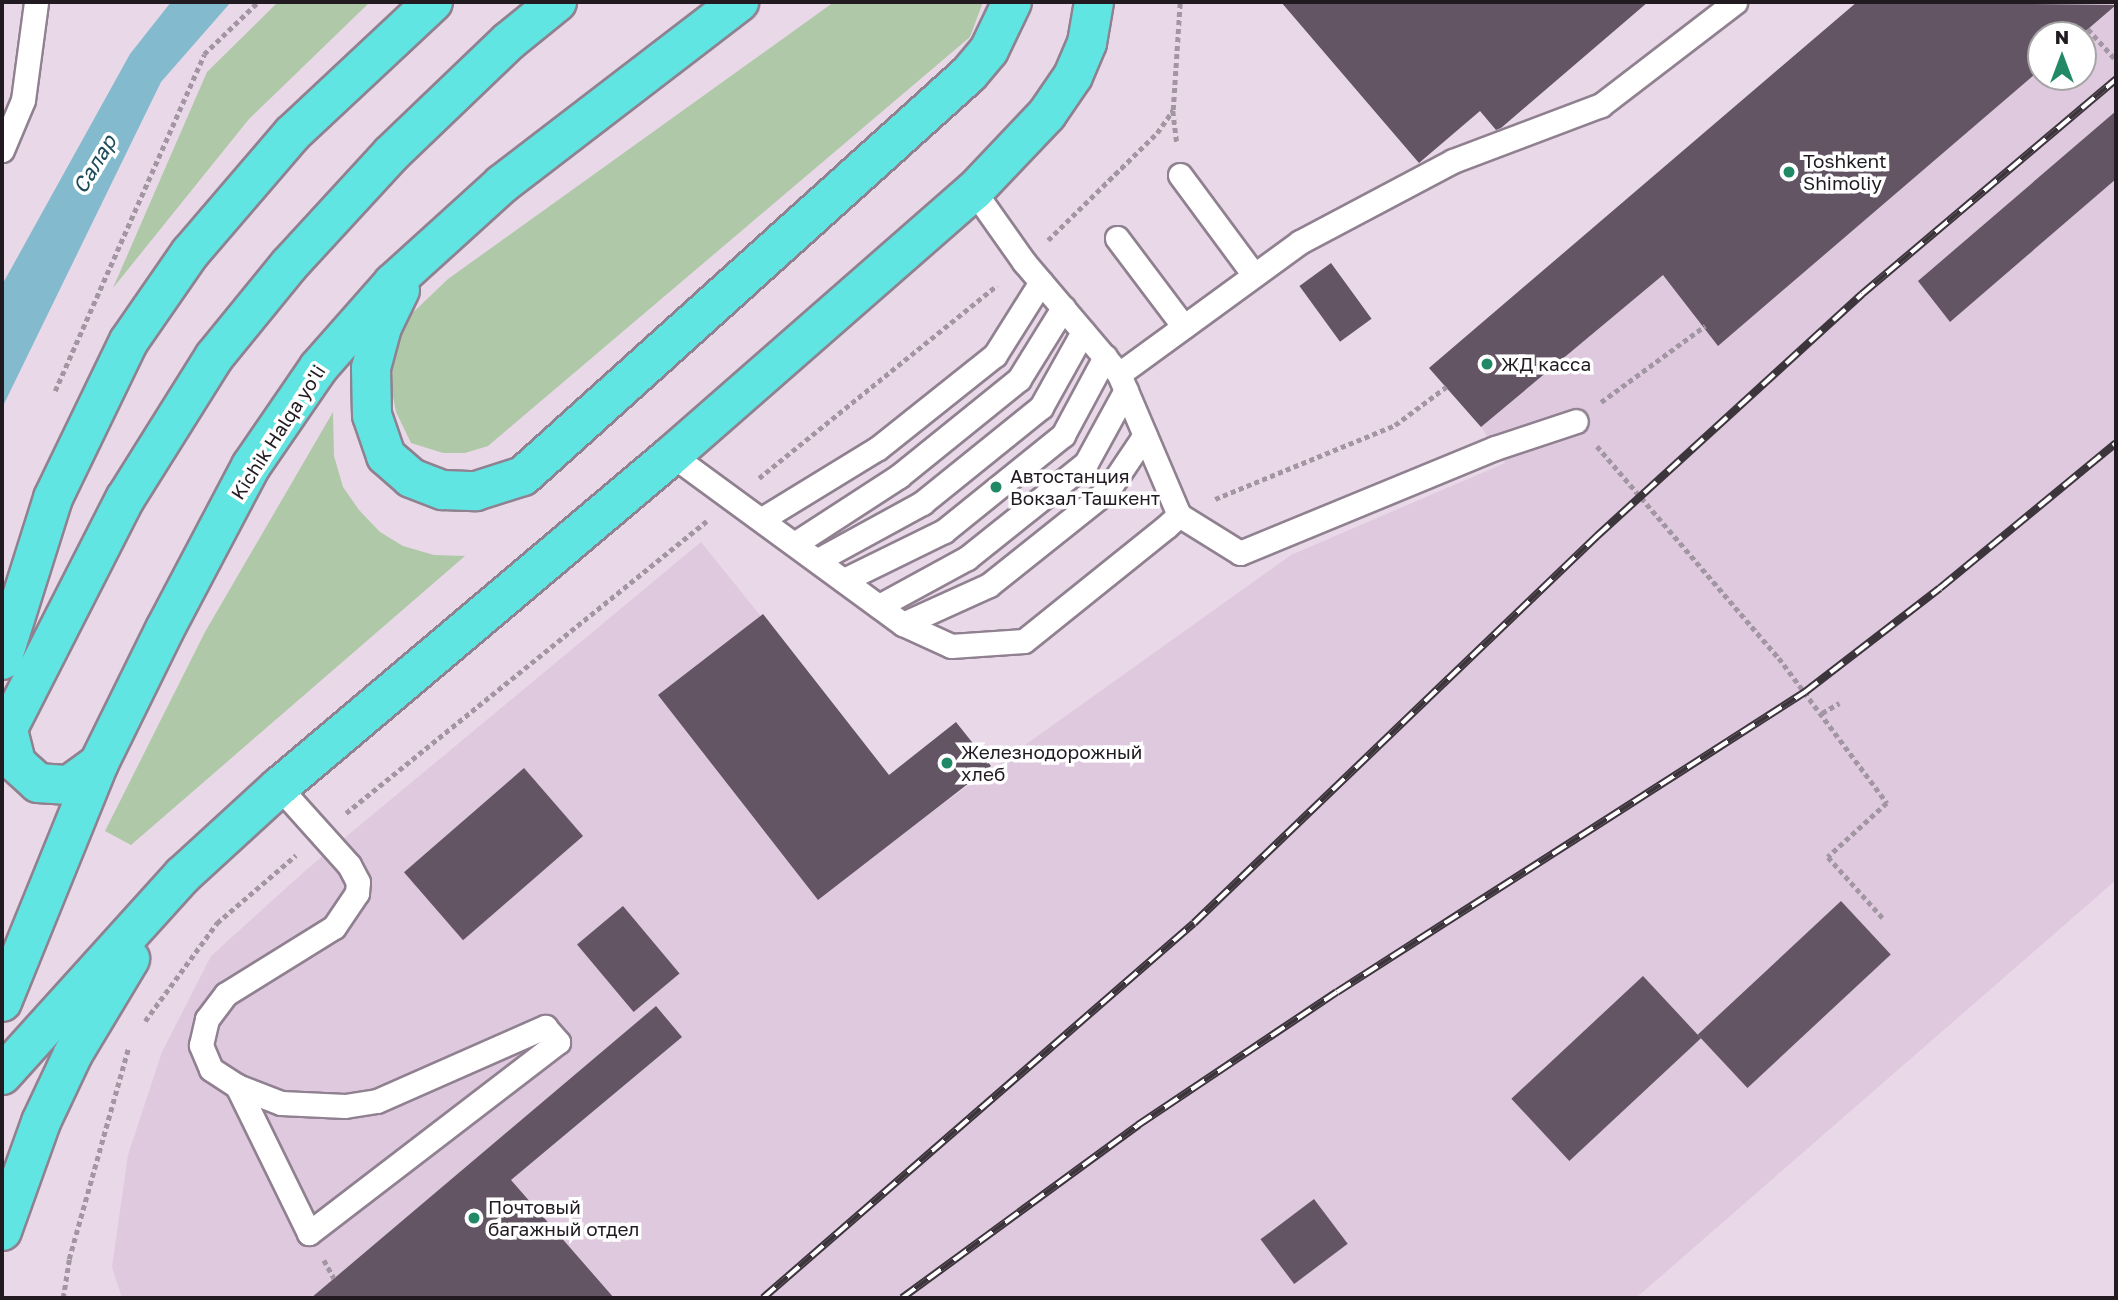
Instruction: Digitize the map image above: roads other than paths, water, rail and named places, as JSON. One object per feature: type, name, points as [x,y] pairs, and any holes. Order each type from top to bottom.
[{"type":"highway","points":[[2,660],[53,498],[100,392],[136,330],[190,253],[292,134],[433,2]]},
{"type":"highway","points":[[99,763],[69,785],[38,783],[16,763],[5,733],[125,499],[230,336],[391,154],[509,41],[557,2]]},
{"type":"highway","name":"Kichik Halqa yo'li","points":[[2,1002],[99,763],[201,559],[267,441],[335,348],[419,258],[552,142],[739,2]]},
{"type":"highway","points":[[419,258],[392,306],[374,351],[369,400],[379,444],[396,468],[427,486],[460,491],[507,483],[523,476],[969,74],[1003,26],[1012,2]]},
{"type":"highway","points":[[2,1075],[183,875],[279,787],[672,455],[974,191],[1047,114],[1073,76],[1087,43],[1094,2]]},
{"type":"highway","points":[[2,1231],[29,1150],[73,1054],[183,875]]},
{"type":"lane","points":[[2,150],[23,100],[36,2]]},
{"type":"lane","points":[[844,580],[944,531],[1063,435],[1117,374],[1300,242],[1453,161],[1601,105],[1734,2]]},
{"type":"lane","points":[[1180,175],[1254,275]]},
{"type":"lane","points":[[974,191],[1024,262],[1117,374],[1179,515],[1240,553],[1495,448],[1576,421]]},
{"type":"lane","points":[[1117,238],[1184,327]]},
{"type":"lane","points":[[762,519],[878,448],[995,355],[1041,282]]},
{"type":"lane","points":[[796,543],[900,476],[1019,379],[1063,308]]},
{"type":"lane","points":[[818,560],[922,503],[1041,407],[1083,332]]},
{"type":"lane","points":[[879,606],[967,558],[1086,463],[1117,374]]},
{"type":"lane","points":[[903,624],[999,577],[1108,490],[1145,435]]},
{"type":"lane","points":[[672,455],[734,497],[903,624],[951,646],[1024,641],[1179,515]]},
{"type":"lane","points":[[237,1086],[309,1233],[558,1042],[545,1027],[377,1101],[345,1107],[281,1103],[237,1086],[205,1062],[201,1041],[210,1013],[239,984],[334,927],[353,903],[358,882],[353,873],[279,787]]},
{"type":"water","name":"Салар","points":[[171,2],[231,2],[161,82],[2,408],[2,285],[130,54]]},
{"type":"railway","points":[[763,1298],[1194,923],[1597,536],[1862,294],[2116,79]]},
{"type":"railway","points":[[902,1298],[1138,1125],[1337,992],[1805,692],[1940,588],[2116,443]]},
{"type":"place","name":"Toshkent Shimoliy","points":[[1789,172]]},
{"type":"place","name":"ЖД касса","points":[[1487,364]]},
{"type":"place","name":"Автостанция Вокзал Ташкент","points":[[996,487]]},
{"type":"place","name":"Железнодорожный хлеб","points":[[947,763]]},
{"type":"place","name":"Почтовый багажный отдел","points":[[474,1218]]}]
